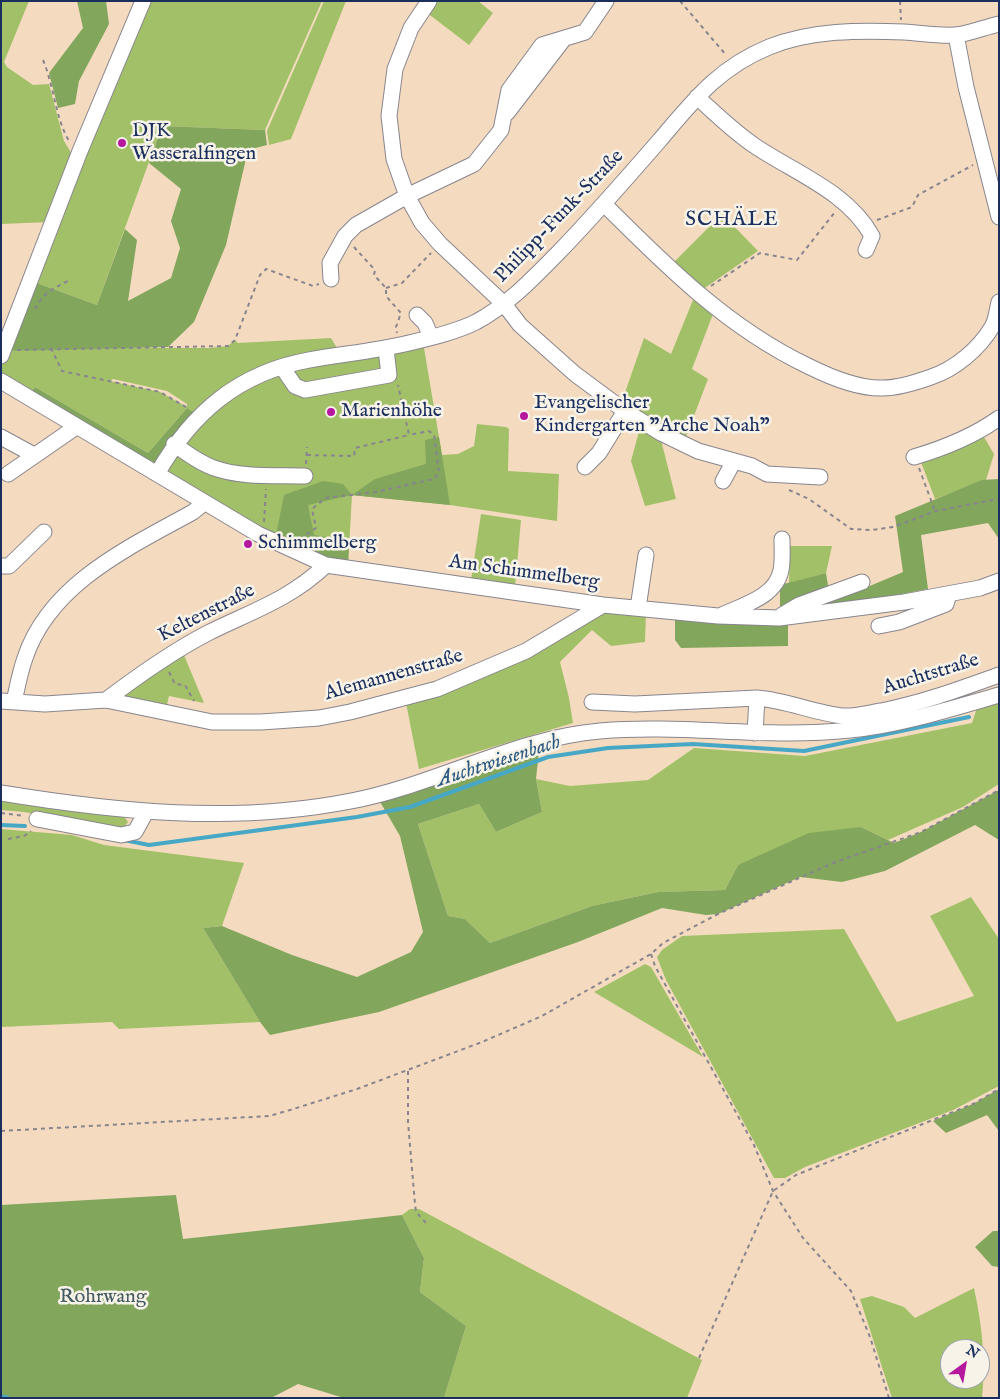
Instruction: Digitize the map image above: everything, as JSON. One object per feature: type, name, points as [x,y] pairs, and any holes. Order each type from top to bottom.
[{"type":"street","points":[[1,356],[79,154],[143,1]]},
{"type":"street","points":[[429,1],[411,28],[395,69],[389,116],[394,159],[407,196],[422,223],[440,244],[504,304],[520,325],[575,374],[625,411],[660,433],[698,451],[752,466],[767,474],[820,477]]},
{"type":"street","points":[[331,279],[330,263],[345,236],[356,225],[407,196],[474,164],[501,130],[509,90],[542,45],[585,32],[606,1]]},
{"type":"street","name":"Philipp-Funk-Straße","points":[[157,474],[174,444],[200,416],[232,388],[267,371],[307,360],[392,347],[431,337],[475,322],[504,304],[522,289],[604,204],[697,97],[734,64],[771,46],[810,36],[851,32],[956,35],[999,24]]},
{"type":"street","points":[[956,35],[966,87],[984,160],[997,193],[999,217]]},
{"type":"street","points":[[697,97],[756,146],[831,192],[866,225],[872,236],[866,250]]},
{"type":"street","points":[[604,204],[666,266],[699,295],[750,333],[794,360],[823,374],[851,383],[884,388],[915,383],[942,373],[966,357],[996,329],[999,302]]},
{"type":"street","points":[[417,315],[425,323],[431,337]]},
{"type":"street","points":[[282,367],[295,386],[305,390],[389,375],[392,347]]},
{"type":"street","name":"Am Schimmelberg","points":[[1,381],[204,503],[263,536],[326,565],[604,605],[718,616],[779,618],[949,594],[980,588],[999,581]]},
{"type":"street","points":[[585,466],[599,453],[625,411]]},
{"type":"street","points":[[914,457],[938,450],[969,436],[999,418]]},
{"type":"street","points":[[8,474],[76,427]]},
{"type":"street","points":[[1,437],[34,455]]},
{"type":"street","points":[[174,444],[192,457],[215,468],[305,476]]},
{"type":"street","points":[[723,481],[734,461]]},
{"type":"street","points":[[7,702],[25,656],[40,628],[53,610],[79,582],[114,556],[193,512],[204,503]]},
{"type":"street","points":[[2,566],[9,566],[44,532]]},
{"type":"street","points":[[718,616],[763,596],[772,589],[781,569],[782,539]]},
{"type":"street","points":[[638,608],[646,555]]},
{"type":"street","name":"Keltenstraße","points":[[106,700],[163,659],[209,633],[267,607],[306,584],[326,565]]},
{"type":"street","points":[[779,618],[799,605],[862,582]]},
{"type":"street","points":[[879,626],[899,622],[946,604],[949,594]]},
{"type":"street","name":"Alemannenstraße","points":[[7,702],[44,704],[106,700],[212,722],[290,720],[350,712],[436,689],[481,671],[526,651],[604,605]]},
{"type":"street","name":"Auchtstraße","points":[[592,702],[635,704],[757,698],[771,699],[844,716],[860,715],[917,704],[999,675]]},
{"type":"street","points":[[1,793],[64,803],[146,812],[191,814],[267,812],[351,801],[422,783],[540,742],[600,730],[755,733],[850,730],[926,716],[999,695]]},
{"type":"street","points":[[755,733],[757,698]]},
{"type":"street","points":[[36,819],[121,835],[135,832],[146,812]]},
{"type":"path","points":[[680,1],[734,64]]},
{"type":"path","points":[[900,1],[902,32]]},
{"type":"path","points":[[43,60],[52,80],[67,138],[79,154]]},
{"type":"path","points":[[866,225],[912,207],[918,195],[924,191],[984,160]]},
{"type":"path","points":[[699,295],[760,254],[797,260],[842,202]]},
{"type":"path","points":[[345,236],[375,270],[374,275],[386,288],[386,296],[401,313],[392,347]]},
{"type":"path","points":[[386,288],[402,283],[440,244]]},
{"type":"path","points":[[16,343],[12,350],[228,346],[235,340],[260,275],[266,269],[313,286],[331,279]]},
{"type":"path","points":[[33,312],[41,297],[47,291],[70,280]]},
{"type":"path","points":[[51,348],[62,370],[160,392],[200,416]]},
{"type":"path","points":[[389,375],[397,378],[409,436]]},
{"type":"path","points":[[288,548],[316,528],[312,509],[326,498],[375,492],[434,480],[439,473],[434,435],[429,432],[355,448],[354,456],[307,455]]},
{"type":"path","points":[[914,457],[936,511]]},
{"type":"path","points":[[263,536],[268,474]]},
{"type":"path","points":[[783,487],[810,499],[851,529],[872,530],[893,527],[936,511],[999,499]]},
{"type":"path","points":[[163,659],[174,684],[185,684],[194,701]]},
{"type":"path","points":[[1,1131],[269,1116],[357,1089],[482,1042],[542,1016],[651,954],[670,939],[718,914],[833,863],[921,832],[999,790]]},
{"type":"path","points":[[1,813],[36,819],[31,831],[24,836],[8,839]]},
{"type":"path","points":[[651,954],[660,974],[754,1146],[773,1192],[803,1238],[851,1291],[870,1337],[889,1398]]},
{"type":"path","points":[[408,1071],[408,1122],[414,1204],[416,1212],[426,1222]]},
{"type":"path","points":[[699,1358],[773,1192],[796,1175],[967,1107],[999,1089]]},
{"type":"green space","points":[[1,1],[29,1],[4,62],[7,67],[33,85],[49,84],[64,141],[73,156],[49,222],[1,224]]},
{"type":"green space","points":[[77,1],[106,1],[109,24],[79,81],[75,104],[58,108],[49,73],[83,28]]},
{"type":"green space","name":"DJK Wasseralfingen","points":[[150,1],[322,1],[265,130],[162,126],[97,305],[34,282]]},
{"type":"green space","points":[[324,1],[346,1],[291,139],[269,145],[267,131]]},
{"type":"green space","points":[[435,1],[478,1],[493,13],[469,45],[426,12]]},
{"type":"green space","points":[[162,126],[265,130],[267,145],[248,150],[226,245],[194,322],[168,347],[6,351],[34,282],[97,305],[125,229],[137,240],[128,301],[171,278],[180,248],[171,221],[181,189],[149,163]]},
{"type":"green space","points":[[722,214],[758,251],[699,292],[671,265]]},
{"type":"green space","points":[[693,300],[713,314],[692,369],[708,379],[684,442],[621,404],[644,338],[671,354]]},
{"type":"green space","points":[[331,338],[340,353],[308,358],[198,415],[187,408],[148,453],[35,387],[28,396],[1,378],[1,364],[6,351],[79,348],[209,348],[228,346],[235,340],[238,343]],"holes":[[[113,379],[167,391],[187,404],[187,407],[160,392],[110,381]]]},
{"type":"green space","points":[[423,342],[442,455],[458,454],[474,446],[477,424],[506,427],[509,429],[508,471],[559,474],[557,521],[450,505],[352,495],[348,566],[327,562],[160,473],[201,418],[268,373]]},
{"type":"green space","points":[[35,387],[148,453],[187,408],[198,415],[156,471],[28,396]]},
{"type":"green space","points":[[641,424],[660,436],[676,499],[645,506],[631,461]]},
{"type":"green space","points":[[439,437],[450,505],[351,495],[308,505],[314,535],[349,541],[348,566],[275,540],[284,495],[323,481],[343,484],[352,495],[375,479],[426,464],[425,440]]},
{"type":"green space","points":[[984,437],[994,454],[986,480],[935,499],[921,462]]},
{"type":"green space","points":[[999,479],[999,539],[988,523],[921,535],[928,589],[850,604],[780,611],[780,585],[826,573],[829,592],[865,588],[903,572],[895,516],[982,480]]},
{"type":"green space","points":[[481,514],[521,520],[515,587],[471,580]]},
{"type":"green space","points":[[790,546],[832,546],[826,573],[789,583]]},
{"type":"green space","points":[[605,607],[646,611],[645,642],[611,646],[592,630],[560,662],[573,723],[419,769],[406,703]]},
{"type":"green space","points":[[675,614],[788,620],[788,646],[681,648],[675,640]]},
{"type":"green space","points":[[181,648],[204,703],[169,696],[165,713],[106,700]]},
{"type":"green space","points":[[999,702],[999,784],[963,807],[888,840],[861,827],[738,865],[725,890],[658,892],[592,906],[490,943],[465,919],[448,916],[418,824],[479,804],[496,832],[542,812],[536,779],[570,786],[648,780],[694,748],[805,756],[972,723],[977,708]]},
{"type":"green space","points":[[540,742],[536,779],[542,812],[496,832],[479,804],[418,824],[448,916],[465,919],[490,943],[592,906],[658,892],[725,890],[738,865],[809,833],[861,827],[894,843],[921,832],[999,790],[999,840],[975,825],[885,871],[842,882],[800,877],[718,914],[706,915],[662,908],[578,942],[379,1012],[270,1035],[260,1022],[203,928],[222,926],[292,955],[357,977],[411,952],[423,932],[400,836],[376,795]]},
{"type":"green space","points":[[1,800],[123,815],[128,822],[122,830],[24,812],[1,810]]},
{"type":"green space","points":[[1,829],[72,835],[104,845],[244,863],[222,926],[203,928],[260,1022],[119,1029],[112,1022],[1,1027]]},
{"type":"green space","points":[[971,897],[999,939],[999,1086],[953,1110],[805,1167],[785,1178],[774,1178],[666,980],[657,957],[662,950],[682,936],[844,929],[897,1022],[974,996],[930,916]]},
{"type":"green space","points":[[645,964],[651,967],[703,1057],[594,992]]},
{"type":"green space","points":[[999,1089],[999,1131],[987,1115],[946,1133],[933,1121],[975,1103]]},
{"type":"green space","name":"Rohrwang","points":[[176,1195],[183,1239],[402,1215],[424,1258],[420,1292],[466,1326],[444,1398],[344,1398],[298,1384],[271,1398],[1,1398],[1,1205]]},
{"type":"green space","points":[[410,1209],[419,1209],[702,1360],[687,1398],[444,1398],[466,1326],[420,1292],[424,1258],[402,1215]]},
{"type":"green space","points":[[993,1231],[999,1231],[999,1267],[992,1266],[975,1247]]},
{"type":"green space","points":[[974,1288],[982,1339],[940,1339],[940,1389],[983,1389],[982,1398],[892,1398],[860,1299],[872,1296],[904,1307],[915,1318]]},
{"type":"waterway","name":"Auchtwiesenbach","points":[[124,840],[149,845],[357,817],[410,807],[548,757],[608,748],[693,744],[804,751],[969,717]]},
{"type":"waterway","name":"Auchtwiesenbach","points":[[1,825],[25,826]]},
{"type":"waterway","points":[[1,1396],[8,1398]]},
{"type":"place","name":"DJK Wasseralfingen","points":[[122,143]]},
{"type":"place","name":"Marienhöhe","points":[[331,412]]},
{"type":"place","name":"Evangelischer Kindergarten \"Arche Noah\"","points":[[524,416]]},
{"type":"place","name":"Schimmelberg","points":[[248,544]]},
{"type":"district","name":"SCHÄLE","points":[[732,221]]}]
